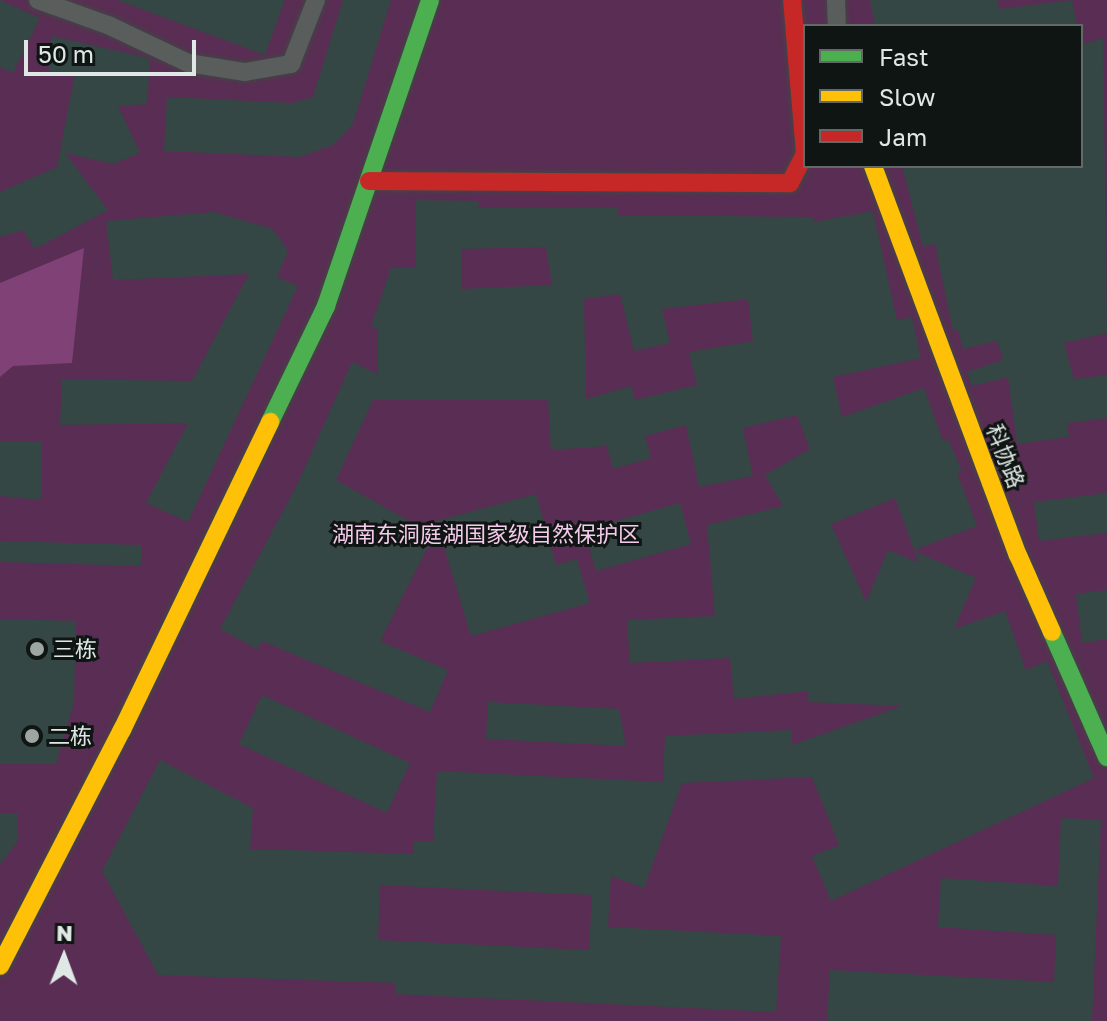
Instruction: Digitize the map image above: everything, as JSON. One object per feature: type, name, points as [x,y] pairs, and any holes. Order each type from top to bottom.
[{"type":"street","points":[[38,0],[108,25],[188,63],[245,72],[291,64],[316,0]]},
{"type":"street","points":[[0,966],[122,730],[326,306],[430,0]]},
{"type":"street","points":[[792,0],[803,130]]},
{"type":"street","points":[[836,0],[837,24]]},
{"type":"street","points":[[369,181],[790,183],[803,158]]},
{"type":"street","name":"科协路","points":[[874,168],[1018,555],[1107,757]]},
{"type":"green space","name":"湖南东洞庭湖国家级自然保护区","points":[[0,0],[1107,0],[1107,1021],[0,1021]]},
{"type":"shaded area","points":[[84,248],[72,363],[13,366],[0,377],[0,283]]},
{"type":"building","points":[[0,0],[40,18],[13,73],[0,67]]},
{"type":"building","points":[[117,0],[285,0],[265,55]]},
{"type":"building","points":[[343,0],[391,0],[353,124],[333,145],[299,157],[164,151],[167,97],[293,103],[313,97]]},
{"type":"building","points":[[870,0],[998,0],[999,9],[1072,0],[1077,24],[875,24]]},
{"type":"building","points":[[51,36],[150,58],[147,104],[118,106],[140,153],[113,164],[65,153],[108,210],[35,249],[23,230],[0,237],[0,192],[57,167],[75,74],[49,72]]},
{"type":"building","points":[[1103,38],[1107,333],[1064,343],[1074,379],[1107,375],[1107,418],[1067,423],[1069,437],[1017,444],[1008,377],[972,386],[967,372],[1003,360],[997,341],[963,349],[958,330],[953,331],[935,244],[923,247],[903,168],[1083,168],[1083,44]]},
{"type":"building","points":[[416,200],[479,201],[478,208],[617,208],[617,215],[814,217],[813,222],[873,211],[897,320],[912,317],[921,358],[833,377],[842,417],[924,388],[943,441],[948,439],[962,471],[957,473],[977,526],[914,550],[895,498],[831,524],[866,602],[888,550],[919,563],[914,551],[976,578],[954,629],[1005,611],[1026,670],[1047,661],[1094,778],[831,901],[812,856],[839,845],[812,777],[682,783],[644,888],[611,876],[608,927],[781,936],[776,1012],[395,994],[396,983],[158,975],[102,871],[160,760],[253,808],[250,849],[413,854],[414,841],[433,841],[437,771],[663,782],[665,736],[791,730],[792,745],[902,706],[808,702],[809,691],[734,699],[730,658],[630,663],[627,620],[715,616],[707,525],[783,506],[765,475],[810,449],[797,415],[743,428],[753,476],[699,487],[686,425],[645,436],[651,458],[613,469],[607,446],[551,450],[548,400],[373,400],[336,480],[418,526],[536,494],[556,565],[577,559],[590,603],[471,636],[438,527],[380,641],[448,670],[430,712],[262,641],[257,649],[220,629],[297,485],[352,362],[378,374],[378,327],[371,327],[391,268],[415,267]],"holes":[[[546,247],[552,285],[462,289],[461,249]],[[620,294],[634,351],[670,343],[662,309],[748,299],[753,341],[689,352],[697,385],[635,400],[631,386],[586,399],[584,299]],[[380,885],[592,895],[589,950],[378,940]]]},
{"type":"building","points":[[214,212],[273,229],[288,251],[277,277],[298,286],[188,522],[146,503],[188,423],[60,425],[62,379],[192,381],[249,274],[113,280],[106,221]]},
{"type":"building","points":[[0,441],[42,441],[41,500],[0,496]]},
{"type":"building","points":[[1107,493],[1107,533],[1039,541],[1034,502]]},
{"type":"building","points":[[680,503],[691,544],[596,571],[584,530]]},
{"type":"building","points":[[0,541],[141,545],[141,566],[0,562]]},
{"type":"building","points":[[1107,590],[1107,639],[1082,643],[1076,594]]},
{"type":"building","points":[[0,619],[76,621],[74,702],[56,764],[0,764]]},
{"type":"building","points":[[262,695],[410,763],[387,813],[239,744]]},
{"type":"building","points":[[488,702],[619,709],[626,746],[486,739]]},
{"type":"building","points":[[0,813],[18,813],[18,841],[0,865]]},
{"type":"building","points":[[1061,818],[1101,820],[1092,1021],[827,1021],[830,970],[1054,982],[1056,935],[938,927],[941,878],[1058,886]]},
{"type":"traffic: fast","points":[[270,422],[326,306],[430,0]]},
{"type":"traffic: fast","points":[[1052,632],[1107,757]]},
{"type":"traffic: slow","points":[[874,168],[1018,555],[1052,632]]},
{"type":"traffic: slow","points":[[0,966],[122,730],[270,422]]},
{"type":"traffic: jam","points":[[792,0],[803,130]]},
{"type":"traffic: jam","points":[[369,181],[790,183],[803,158]]},
{"type":"place","name":"三栋","points":[[37,649]]},
{"type":"place","name":"二栋","points":[[32,736]]}]
